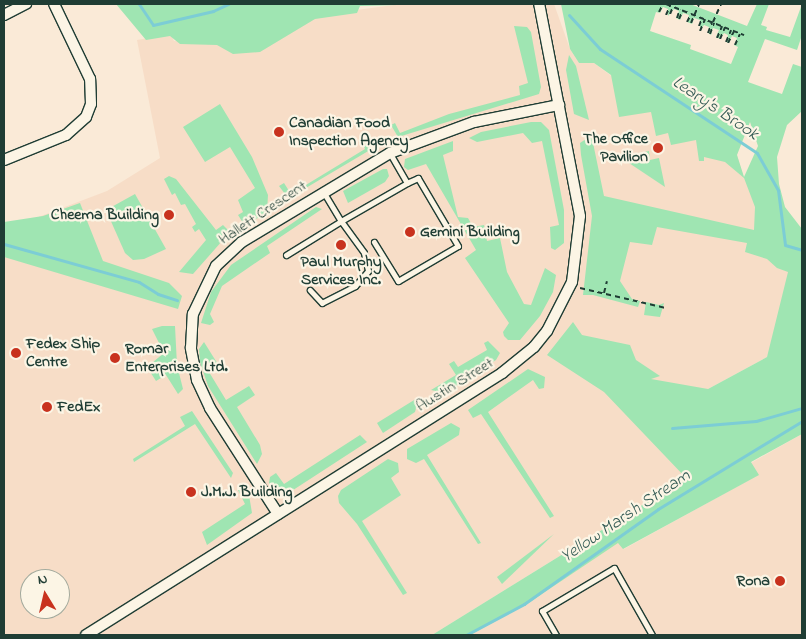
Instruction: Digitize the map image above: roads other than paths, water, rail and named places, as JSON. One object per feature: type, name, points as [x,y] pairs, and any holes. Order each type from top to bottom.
[{"type":"street","points":[[4,15],[26,4]]},
{"type":"street","points":[[4,160],[66,135],[82,122],[91,104],[90,79],[54,4]]},
{"type":"street","name":"Austin Street","points":[[86,635],[515,363],[547,331],[571,286],[577,263],[580,216],[539,4]]},
{"type":"street","name":"Hallett Crescent","points":[[278,514],[202,394],[191,348],[193,314],[205,283],[228,252],[323,190],[390,152],[474,122],[559,105]]},
{"type":"lane","points":[[390,152],[407,183]]},
{"type":"lane","points":[[286,255],[341,221],[418,178],[458,246],[398,281],[374,242]]},
{"type":"lane","points":[[310,290],[322,303],[355,286],[368,271],[364,254],[341,221],[323,190]]},
{"type":"lane","points":[[556,635],[542,611],[614,568],[652,635]]},
{"type":"waterway","name":"Leary's Brook","points":[[139,4],[153,25],[213,11],[228,4]]},
{"type":"waterway","name":"Leary's Brook","points":[[569,15],[600,49],[757,153],[778,190],[785,245],[802,250]]},
{"type":"waterway","points":[[4,244],[139,282],[158,294],[177,300]]},
{"type":"waterway","points":[[672,428],[756,421],[802,408]]},
{"type":"waterway","name":"Yellow Marsh Stream","points":[[466,635],[524,604],[658,509],[802,421]]},
{"type":"place","name":"Canadian Food Inspection Agency","points":[[279,132]]},
{"type":"place","name":"The Office Pavilion","points":[[658,148]]},
{"type":"place","name":"Cheema Building","points":[[169,215]]},
{"type":"place","name":"Gemini Building","points":[[410,232]]},
{"type":"place","name":"Paul Murphy Services Inc.","points":[[341,245]]},
{"type":"place","name":"Fedex Ship Centre","points":[[16,353]]},
{"type":"place","name":"Romar Enterprises Ltd.","points":[[115,358]]},
{"type":"place","name":"FedEx","points":[[47,407]]},
{"type":"place","name":"J.M.J. Building","points":[[191,492]]},
{"type":"place","name":"Rona","points":[[780,581]]}]
